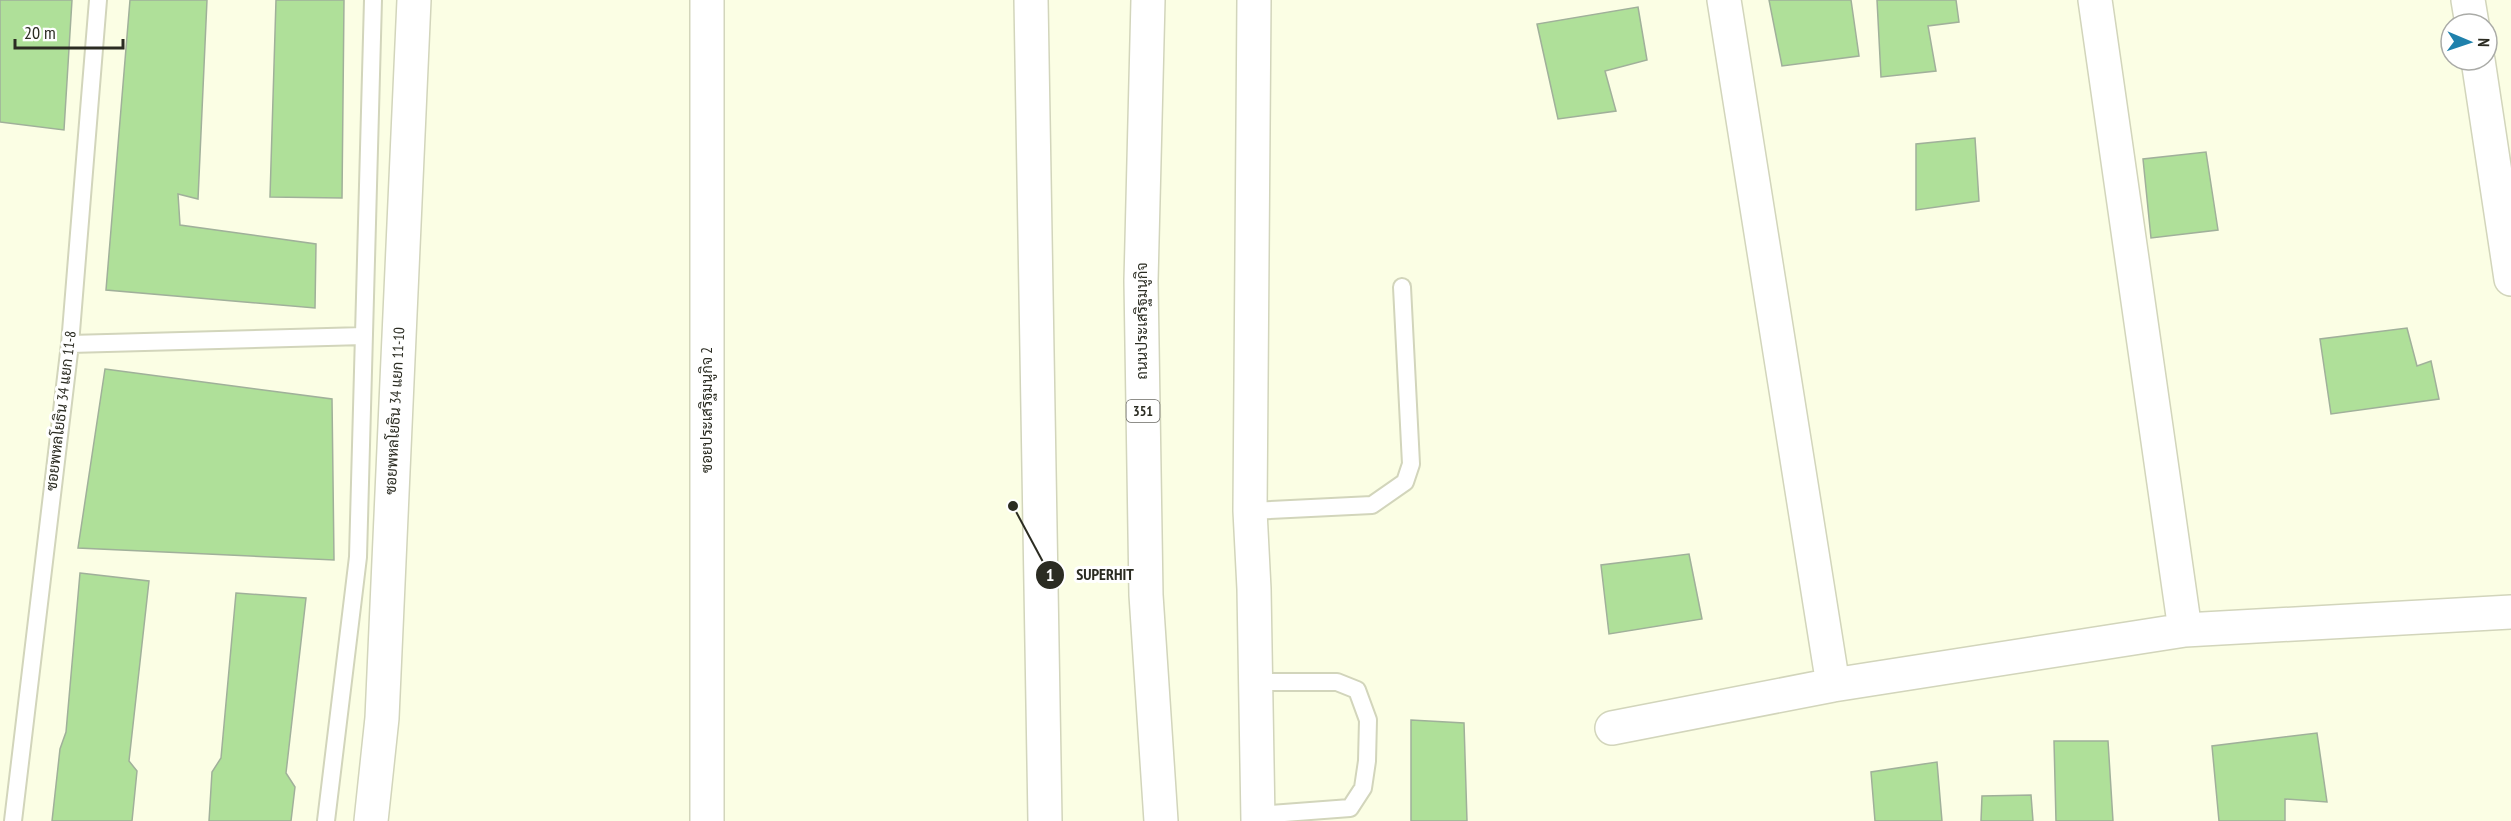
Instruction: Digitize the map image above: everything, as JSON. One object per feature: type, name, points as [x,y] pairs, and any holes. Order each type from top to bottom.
[{"type":"street","name":"ซอยพหลโยธิน 34 แยก 11-10","points":[[371,821],[382,718],[414,0]]},
{"type":"street","name":"ซอยประเสริฐมนูกิจ 2","points":[[706,821],[707,0]]},
{"type":"street","points":[[1031,0],[1045,821]]},
{"type":"street","name":"ถนนประเสริฐมนูกิจ","points":[[1148,0],[1141,281],[1146,595],[1161,821]]},
{"type":"street","points":[[1254,0],[1250,511],[1254,589],[1258,818]]},
{"type":"street","points":[[1724,0],[1833,685]]},
{"type":"street","points":[[2095,0],[2185,630]]},
{"type":"street","points":[[2480,72],[2511,279]]},
{"type":"street","points":[[1612,728],[1833,685],[2185,630],[2511,612]]},
{"type":"lane","name":"ซอยพหลโยธิน 34 แยก 11-8","points":[[13,821],[70,344],[98,0]]},
{"type":"lane","points":[[326,821],[358,557],[373,0]]},
{"type":"lane","points":[[1250,511],[1372,505],[1405,482],[1411,464],[1402,287]]},
{"type":"lane","points":[[70,344],[364,336]]},
{"type":"lane","points":[[1255,682],[1337,681],[1357,690],[1368,720],[1367,761],[1363,788],[1350,808],[1258,818]]},
{"type":"building","points":[[0,0],[72,0],[64,130],[0,122]]},
{"type":"building","points":[[130,0],[207,0],[198,199],[178,194],[180,225],[316,244],[315,308],[106,290]]},
{"type":"building","points":[[276,0],[344,0],[342,198],[270,197]]},
{"type":"building","points":[[1769,0],[1851,0],[1859,56],[1782,66]]},
{"type":"building","points":[[1877,0],[1956,0],[1959,22],[1928,26],[1936,71],[1881,77]]},
{"type":"building","points":[[1638,7],[1647,60],[1605,71],[1616,111],[1558,119],[1537,24]]},
{"type":"building","points":[[1975,138],[1979,201],[1916,210],[1916,144]]},
{"type":"building","points":[[2206,152],[2218,230],[2151,238],[2143,159]]},
{"type":"building","points":[[2407,328],[2417,366],[2431,361],[2439,399],[2331,414],[2320,339]]},
{"type":"building","points":[[105,369],[332,399],[334,560],[78,548]]},
{"type":"building","points":[[1689,554],[1702,619],[1609,634],[1601,565]]},
{"type":"building","points":[[80,573],[149,581],[129,761],[137,771],[132,821],[52,821],[60,749],[66,732]]},
{"type":"building","points":[[236,593],[306,598],[286,773],[295,787],[291,821],[209,821],[212,772],[221,758]]},
{"type":"building","points":[[1411,720],[1464,723],[1467,821],[1411,821]]},
{"type":"building","points":[[2317,733],[2327,802],[2285,799],[2285,821],[2219,821],[2212,746]]},
{"type":"building","points":[[2054,741],[2108,741],[2113,821],[2056,821]]},
{"type":"building","points":[[1937,762],[1942,821],[1875,821],[1871,772]]},
{"type":"building","points":[[2031,795],[2033,821],[1981,821],[1982,796]]},
{"type":"place","name":"SUPERHIT","points":[[1013,506]]}]
